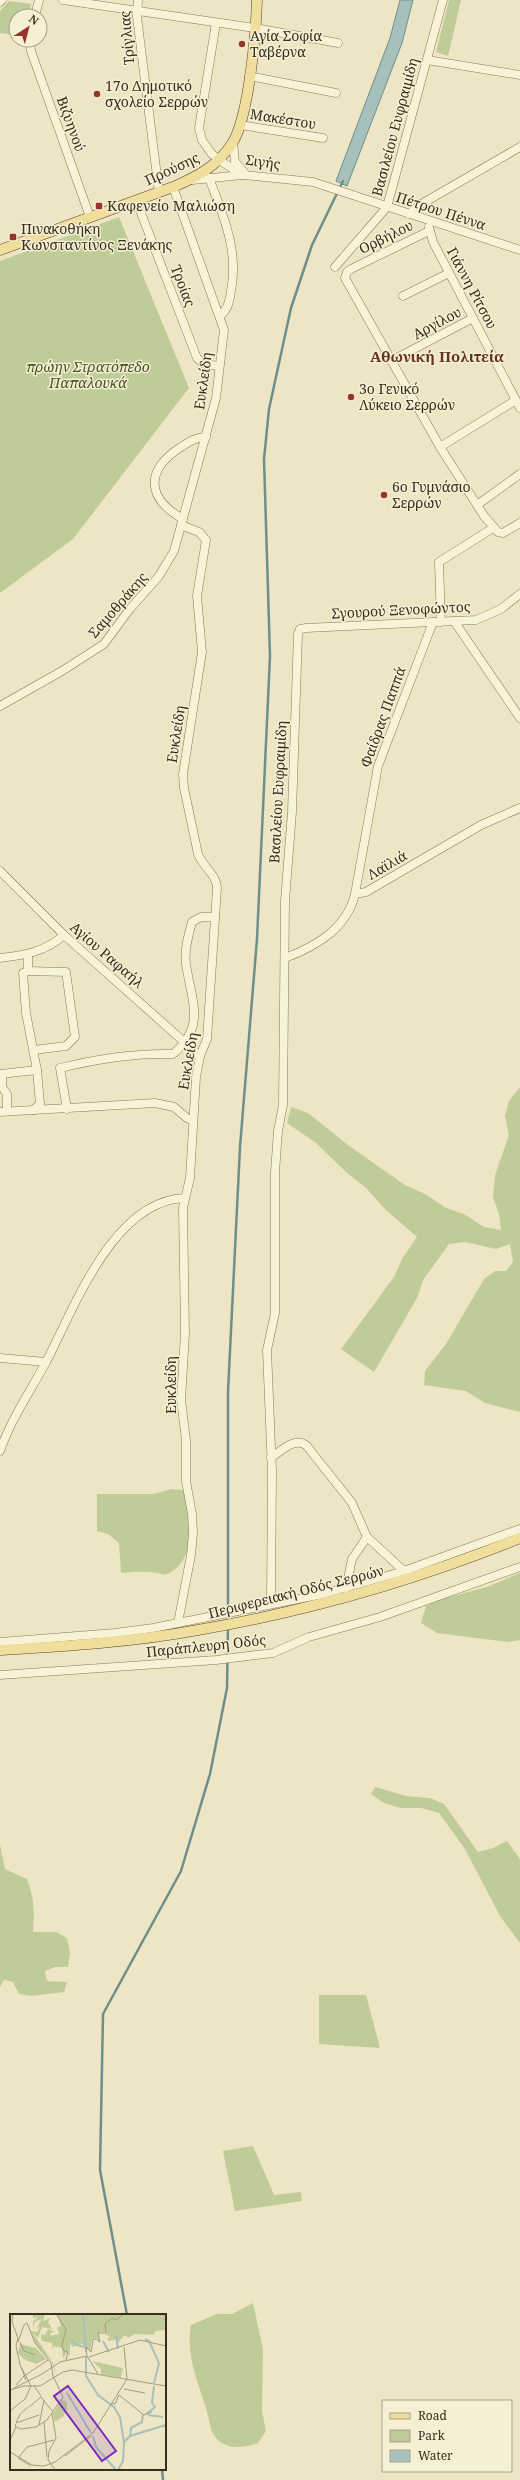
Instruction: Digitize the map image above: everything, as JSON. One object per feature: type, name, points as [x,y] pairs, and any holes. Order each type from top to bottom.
[{"type":"main road","name":"Προύσης","points":[[1,247],[173,187],[189,180],[219,160],[233,142],[240,125],[249,76],[255,28],[256,0]]},
{"type":"main road","name":"Περιφερειακή Οδός Σερρών","points":[[0,1650],[118,1641],[197,1630],[247,1621],[349,1596],[427,1572],[520,1538]]},
{"type":"street","points":[[63,0],[136,12],[255,28],[338,43]]},
{"type":"street","name":"Τρίγλιας","points":[[138,0],[136,12],[159,192]]},
{"type":"street","name":"Βασιλείου Ευφραιμίδη","points":[[335,267],[387,207],[443,0]]},
{"type":"street","name":"Σιγής","points":[[216,23],[199,128],[204,144],[219,160],[243,175],[308,181]]},
{"type":"street","name":"Βιζυηνού","points":[[31,48],[90,217]]},
{"type":"street","points":[[427,60],[520,75]]},
{"type":"street","points":[[249,76],[336,93]]},
{"type":"street","name":"Μακέστου","points":[[240,125],[323,138]]},
{"type":"street","points":[[233,142],[235,163],[243,171],[254,176]]},
{"type":"street","points":[[409,214],[418,206],[520,147]]},
{"type":"street","points":[[189,180],[243,175]]},
{"type":"street","points":[[208,178],[231,240],[234,259],[230,298],[226,310],[220,316]]},
{"type":"street","name":"Πέτρου Πέννα","points":[[308,181],[520,250]]},
{"type":"street","name":"Ευκλείδη","points":[[173,187],[220,316],[224,333],[216,398],[182,522],[199,532],[206,540],[197,596],[202,652],[184,762],[183,784],[198,854],[216,882],[207,1039],[200,1056],[193,1121],[190,1178],[185,1198],[182,1226],[185,1333],[181,1400],[186,1433],[186,1481],[192,1514],[193,1533],[191,1555],[178,1623]]},
{"type":"street","name":"Τροίας","points":[[136,200],[197,358],[204,364],[219,366]]},
{"type":"street","name":"Γιάννη Ρίτσου","points":[[429,221],[429,231],[449,273],[520,408]]},
{"type":"street","name":"Ορβήλου","points":[[391,361],[346,280],[347,272],[354,267],[429,231]]},
{"type":"street","points":[[404,296],[449,273]]},
{"type":"street","name":"Αργίλου","points":[[391,361],[473,318]]},
{"type":"street","points":[[391,361],[440,447],[493,528],[503,533],[520,523]]},
{"type":"street","points":[[440,447],[516,400]]},
{"type":"street","points":[[182,522],[156,495],[154,486],[156,470],[162,462],[177,449],[196,438],[206,437]]},
{"type":"street","points":[[477,505],[520,474]]},
{"type":"street","name":"Σαμοθράκης","points":[[0,706],[62,671],[104,644],[168,564],[182,522]]},
{"type":"street","points":[[437,622],[439,562],[493,528]]},
{"type":"street","name":"Σγουρού Ξενοφώντος","points":[[301,629],[476,620],[491,614],[520,594]]},
{"type":"street","points":[[454,621],[520,718]]},
{"type":"street","name":"Φαίδρας Παππά","points":[[355,894],[378,766],[437,622]]},
{"type":"street","name":"Βασιλείου Ευφραιμίδη","points":[[271,1603],[272,1458],[267,1357],[274,1312],[275,1172],[278,1131],[283,1105],[285,901],[292,812],[298,634],[301,629]]},
{"type":"street","name":"Λαϊλιά","points":[[285,958],[314,944],[338,927],[349,912],[355,894],[366,892],[481,825],[520,808]]},
{"type":"street","name":"Αγίου Ραφαήλ","points":[[0,871],[64,935],[185,1041],[200,1056]]},
{"type":"street","points":[[67,1109],[60,1068],[90,1060],[155,1053],[173,1054],[185,1041],[194,1028],[195,1006],[186,963],[188,938],[192,922],[201,917],[214,917]]},
{"type":"street","points":[[0,958],[28,954],[48,947],[64,935]]},
{"type":"street","points":[[28,954],[28,971]]},
{"type":"street","points":[[33,1110],[40,1104],[34,1050],[25,1009],[23,974],[28,971],[66,972],[75,1038],[66,1046],[34,1050]]},
{"type":"street","points":[[37,1070],[1,1074],[2,1087],[7,1094],[4,1112],[155,1103],[174,1107],[193,1121]]},
{"type":"street","points":[[0,1451],[23,1401],[46,1362],[85,1282],[100,1260],[128,1225],[141,1212],[154,1205],[185,1198]]},
{"type":"street","points":[[0,1358],[46,1362]]},
{"type":"street","points":[[272,1458],[294,1442],[301,1442],[306,1445],[352,1503],[367,1537],[404,1571]]},
{"type":"street","name":"Παράπλευρη Οδός","points":[[0,1642],[115,1633],[178,1623],[346,1588],[404,1571],[520,1528]]},
{"type":"street","points":[[346,1588],[352,1559],[367,1537]]},
{"type":"street","name":"Παράπλευρη Οδός","points":[[0,1675],[216,1660],[272,1653],[309,1637],[380,1617],[520,1567]]},
{"type":"green space","points":[[449,0],[461,0],[448,56],[436,52]]},
{"type":"green space","points":[[9,1],[31,4],[30,8],[8,8],[8,34],[0,33],[0,11]]},
{"type":"green space","name":"πρώην Στρατόπεδο Παπαλουκά","points":[[119,217],[189,388],[73,539],[0,593],[0,261]]},
{"type":"green space","points":[[520,1087],[520,1412],[485,1403],[466,1391],[424,1385],[425,1371],[446,1344],[484,1279],[495,1271],[506,1271],[513,1262],[510,1244],[496,1249],[465,1242],[449,1244],[423,1280],[417,1298],[374,1372],[341,1349],[394,1277],[402,1259],[417,1237],[386,1210],[366,1188],[346,1172],[316,1143],[287,1123],[291,1107],[308,1113],[348,1145],[405,1185],[427,1195],[446,1208],[464,1214],[484,1227],[501,1230],[499,1214],[493,1197],[495,1175],[509,1135],[505,1116],[509,1101]]},
{"type":"green space","points":[[171,1489],[183,1490],[189,1512],[190,1537],[188,1549],[183,1559],[177,1568],[167,1574],[153,1572],[121,1573],[119,1543],[108,1534],[97,1531],[97,1494],[154,1494]]},
{"type":"green space","points":[[520,1573],[520,1640],[508,1642],[437,1633],[421,1623],[426,1606],[442,1599],[487,1587]]},
{"type":"green space","points":[[375,1787],[406,1796],[430,1798],[444,1804],[478,1852],[493,1848],[507,1841],[520,1859],[520,1943],[500,1916],[465,1849],[439,1813],[421,1808],[400,1808],[384,1803],[371,1794]]},
{"type":"green space","points":[[0,1844],[5,1869],[27,1879],[33,1905],[33,1932],[56,1932],[67,1938],[70,1953],[68,1967],[55,1967],[45,1971],[47,1981],[67,1982],[64,1992],[31,1996],[19,1994],[13,1982],[4,1980],[0,1987]]},
{"type":"green space","points":[[319,1995],[366,1995],[380,2048],[319,2044]]},
{"type":"green space","points":[[253,2146],[274,2195],[301,2192],[302,2201],[235,2211],[223,2151]]},
{"type":"green space","points":[[253,2303],[263,2349],[262,2411],[266,2431],[258,2443],[234,2447],[223,2444],[214,2435],[212,2430],[191,2359],[191,2325],[217,2314],[232,2314]]},
{"type":"water","points":[[400,0],[413,0],[402,43],[347,186],[336,181],[390,38]]},
{"type":"waterway","points":[[228,1621],[228,1392],[240,1147],[257,939],[270,656],[264,459],[269,409],[291,308],[312,245],[343,181]]},
{"type":"waterway","points":[[127,2314],[100,2170],[103,2014],[181,1871],[210,1774],[227,1688],[228,1626]]},
{"type":"waterway","points":[[162,2470],[163,2480]]},
{"type":"place","name":"Αγία Σοφία Ταβέρνα","points":[[242,44]]},
{"type":"place","name":"17ο Δημοτικό σχολείο Σερρών","points":[[97,94]]},
{"type":"place","name":"Καφενείο Μαλιώση","points":[[99,206]]},
{"type":"place","name":"Πινακοθήκη Κωνσταντίνος Ξενάκης","points":[[13,237]]},
{"type":"place","name":"3ο Γενικό Λύκειο Σερρών","points":[[351,397]]},
{"type":"place","name":"6ο Γυμνάσιο Σερρών","points":[[384,495]]},
{"type":"district","name":"Αθωνική Πολιτεία","points":[[437,357]]}]
